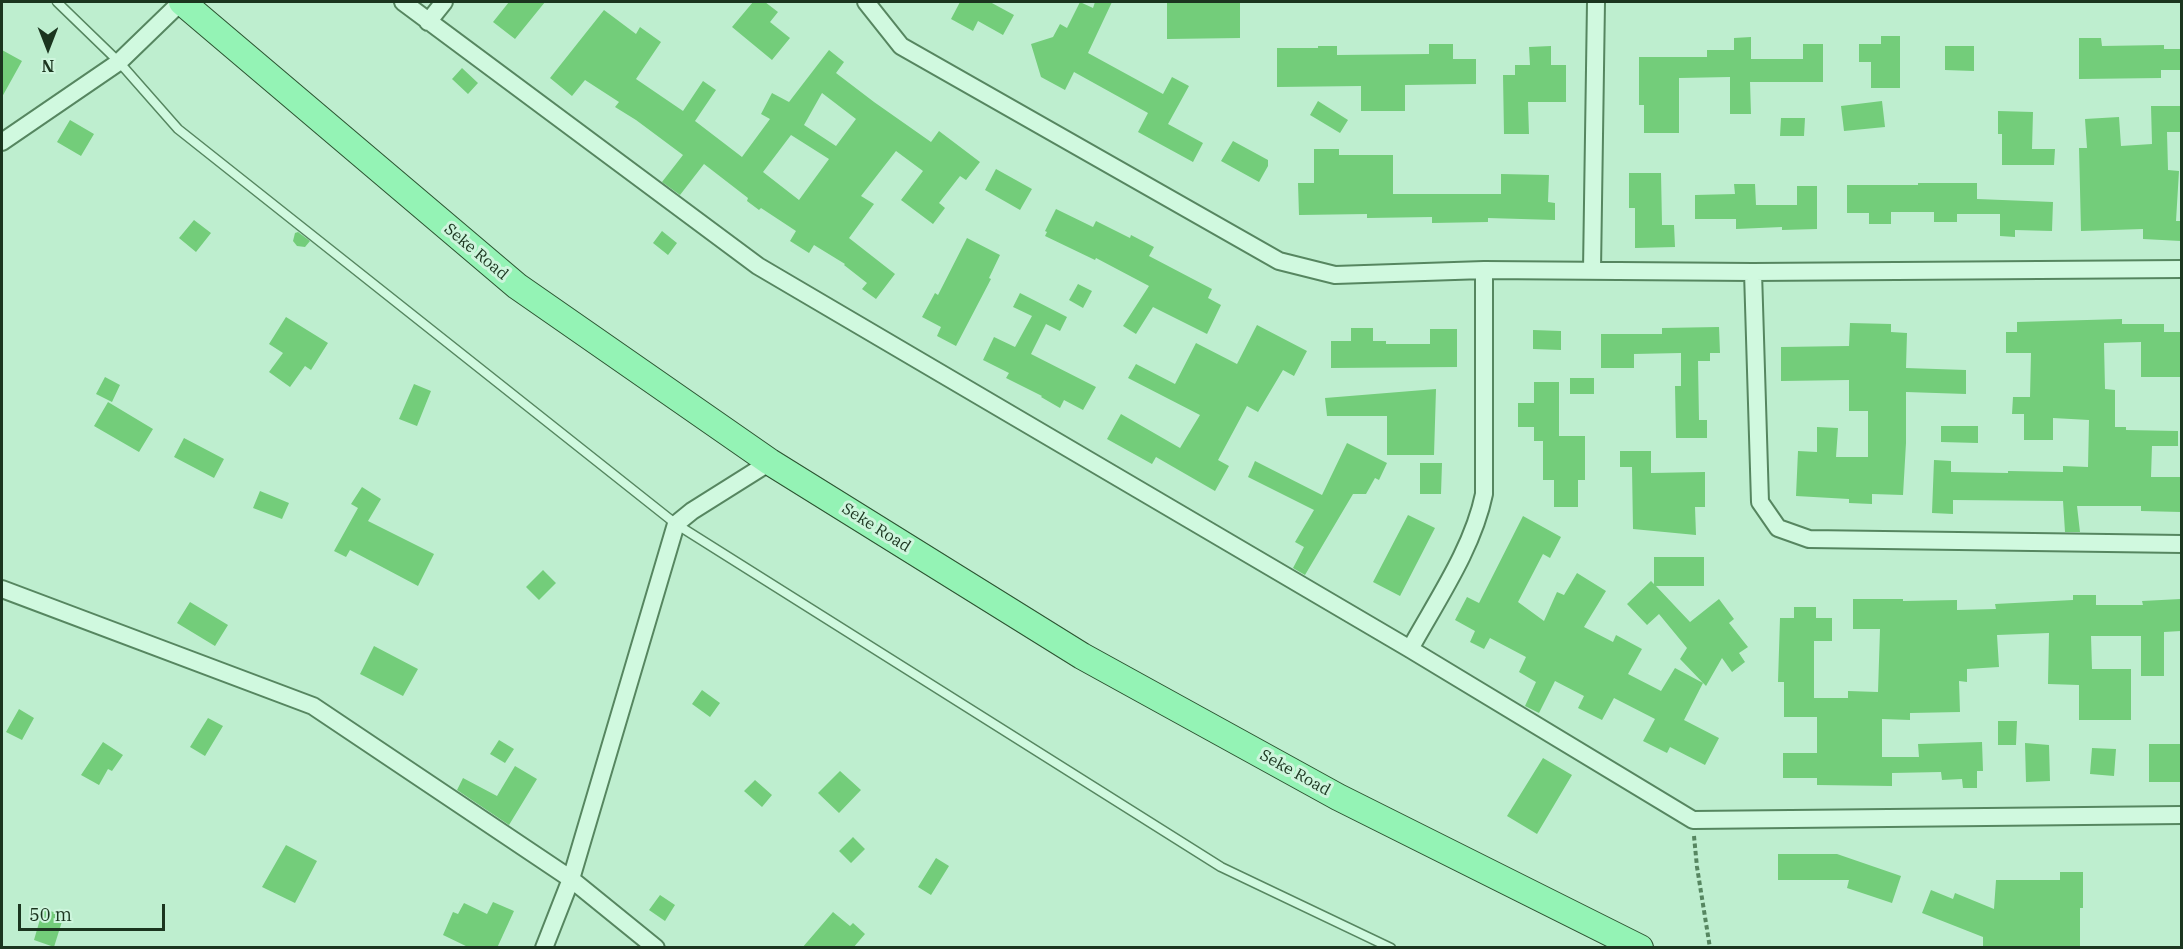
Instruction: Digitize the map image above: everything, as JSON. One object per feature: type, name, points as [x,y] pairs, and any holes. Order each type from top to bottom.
[{"type":"main road","name":"Seke Road","points":[[182,2],[517,286],[770,462],[1092,662],[1338,797],[1640,948]]},
{"type":"street","points":[[2,142],[119,62],[182,2]]},
{"type":"street","points":[[403,2],[758,266],[1410,649],[1693,820],[2181,815]]},
{"type":"street","points":[[428,22],[444,2]]},
{"type":"street","points":[[866,2],[901,46],[1279,261],[1335,276],[1484,270],[1753,272],[2181,270]]},
{"type":"street","points":[[1592,270],[1596,2]]},
{"type":"street","points":[[1410,649],[1471,538],[1484,494],[1484,270]]},
{"type":"street","points":[[1753,272],[1760,502],[1778,528],[1809,539],[2181,544]]},
{"type":"street","points":[[544,948],[572,879],[676,524],[692,511],[770,462]]},
{"type":"street","points":[[2,589],[313,706],[572,879],[656,948]]},
{"type":"lane","points":[[57,2],[119,62],[177,129],[676,524],[1221,867],[1391,948]]},
{"type":"path","points":[[1693,820],[1697,867],[1710,948]]},
{"type":"building","points":[[509,2],[545,2],[515,39],[493,22]]},
{"type":"building","points":[[753,2],[765,2],[778,12],[770,22],[790,38],[772,60],[732,27]]},
{"type":"building","points":[[960,2],[990,2],[1014,15],[1003,35],[978,21],[973,31],[951,19]]},
{"type":"building","points":[[1080,2],[1093,8],[1095,2],[1112,2],[1088,53],[1163,94],[1172,77],[1189,86],[1168,124],[1203,143],[1193,162],[1138,132],[1148,113],[1074,72],[1065,90],[1041,77],[1031,44],[1053,37],[1060,24],[1067,28]]},
{"type":"building","points":[[1167,2],[1240,2],[1240,38],[1167,39]]},
{"type":"building","points":[[604,10],[636,34],[640,27],[661,42],[636,79],[683,111],[703,81],[716,90],[695,121],[742,157],[770,119],[761,114],[772,93],[789,102],[829,50],[844,62],[836,73],[874,102],[931,142],[939,131],[980,162],[966,180],[960,176],[939,203],[945,208],[933,224],[901,200],[923,171],[896,151],[861,196],[874,204],[849,238],[895,274],[876,299],[862,289],[867,283],[845,264],[814,245],[809,253],[790,241],[796,231],[761,208],[759,210],[747,201],[748,198],[704,164],[680,195],[662,182],[683,155],[615,107],[619,102],[585,80],[572,96],[550,78]],"holes":[[[822,93],[856,119],[836,146],[804,125]],[[791,135],[829,159],[799,200],[763,172]]]},
{"type":"building","points":[[1881,36],[1900,36],[1900,88],[1871,88],[1871,62],[1859,62],[1859,44],[1881,44]]},
{"type":"building","points":[[1751,37],[1751,59],[1803,59],[1803,44],[1823,44],[1823,82],[1750,82],[1751,114],[1730,114],[1730,77],[1679,78],[1679,133],[1644,133],[1644,105],[1639,105],[1639,57],[1707,57],[1707,50],[1734,50],[1734,38]]},
{"type":"building","points":[[2079,38],[2101,38],[2102,46],[2164,45],[2164,49],[2181,49],[2181,70],[2161,70],[2161,78],[2079,79]]},
{"type":"building","points":[[1429,44],[1453,44],[1453,59],[1476,59],[1476,84],[1405,85],[1405,111],[1361,111],[1361,86],[1277,87],[1277,48],[1337,46],[1337,55],[1429,54]]},
{"type":"building","points":[[1551,46],[1551,65],[1566,65],[1566,102],[1528,102],[1529,134],[1504,134],[1503,75],[1515,75],[1515,65],[1530,65],[1529,47]]},
{"type":"building","points":[[1945,46],[1974,46],[1974,71],[1945,70]]},
{"type":"building","points":[[2,50],[22,61],[2,97]]},
{"type":"building","points":[[462,68],[478,83],[468,94],[452,79]]},
{"type":"building","points":[[1318,101],[1348,120],[1340,133],[1310,115]]},
{"type":"building","points":[[1882,101],[1885,127],[1844,131],[1841,106]]},
{"type":"building","points":[[2151,106],[2181,106],[2181,132],[2167,132],[2168,170],[2179,171],[2176,221],[2181,221],[2181,241],[2143,239],[2143,229],[2081,231],[2079,148],[2087,148],[2085,119],[2119,117],[2121,146],[2152,144]]},
{"type":"building","points":[[1998,111],[2033,112],[2032,149],[2055,149],[2054,165],[2002,165],[2002,134],[1998,134]]},
{"type":"building","points":[[1781,118],[1805,118],[1804,136],[1780,136]]},
{"type":"building","points":[[70,120],[94,134],[81,156],[57,142]]},
{"type":"building","points":[[1233,141],[1268,160],[1268,166],[1259,182],[1221,161]]},
{"type":"building","points":[[1314,149],[1339,149],[1339,155],[1393,155],[1393,194],[1501,194],[1501,174],[1549,175],[1548,202],[1555,203],[1555,220],[1488,218],[1488,222],[1432,223],[1432,217],[1367,218],[1367,214],[1299,215],[1298,183],[1314,183]]},
{"type":"building","points":[[996,169],[1032,189],[1020,210],[985,190]]},
{"type":"building","points":[[1629,173],[1661,173],[1662,225],[1674,225],[1675,247],[1635,248],[1635,208],[1629,208]]},
{"type":"building","points":[[1918,183],[1977,183],[1977,199],[2053,202],[2052,231],[2015,230],[2015,237],[2000,236],[2000,214],[1957,214],[1957,222],[1934,222],[1934,212],[1891,212],[1891,224],[1869,224],[1869,213],[1847,213],[1847,185],[1918,185]]},
{"type":"building","points":[[1734,184],[1755,184],[1756,205],[1797,205],[1797,186],[1817,186],[1817,229],[1782,230],[1782,227],[1736,229],[1736,219],[1695,219],[1695,195],[1735,194]]},
{"type":"building","points":[[1056,209],[1093,227],[1096,221],[1130,238],[1131,235],[1154,247],[1149,256],[1212,289],[1208,298],[1221,305],[1207,334],[1153,307],[1136,334],[1123,326],[1149,286],[1096,258],[1095,260],[1045,236],[1047,232],[1045,231]]},
{"type":"building","points":[[194,220],[211,233],[196,252],[179,238]]},
{"type":"building","points":[[662,231],[677,243],[668,255],[653,243]]},
{"type":"building","points":[[298,232],[310,241],[305,247],[297,246],[293,241],[295,233]]},
{"type":"building","points":[[967,238],[1000,255],[989,278],[991,279],[956,346],[937,336],[941,327],[922,317],[935,293],[938,295]]},
{"type":"building","points":[[1078,284],[1092,291],[1083,308],[1069,300]]},
{"type":"building","points":[[1020,293],[1067,317],[1060,331],[1046,324],[1031,354],[1096,387],[1083,410],[1064,400],[1060,408],[1006,378],[1009,373],[983,360],[994,337],[1015,347],[1032,316],[1013,307]]},
{"type":"building","points":[[286,317],[328,343],[311,370],[305,366],[290,387],[269,372],[283,353],[269,344]]},
{"type":"building","points":[[2122,319],[2122,324],[2164,324],[2164,332],[2181,332],[2181,377],[2141,377],[2141,342],[2104,343],[2105,389],[2115,390],[2115,427],[2126,427],[2126,430],[2178,431],[2178,446],[2152,446],[2151,477],[2181,477],[2181,512],[2141,511],[2141,506],[2077,506],[2080,532],[2065,532],[2063,501],[1953,500],[1953,514],[1932,513],[1934,460],[1951,461],[1951,472],[2063,472],[2063,466],[2088,467],[2089,420],[2053,418],[2053,440],[2024,440],[2024,414],[2012,414],[2013,397],[2030,397],[2031,353],[2006,353],[2006,332],[2017,332],[2017,322]]},
{"type":"building","points":[[1850,323],[1891,324],[1891,332],[1907,333],[1906,368],[1966,370],[1966,394],[1906,392],[1903,495],[1872,494],[1872,504],[1849,503],[1849,499],[1796,496],[1798,451],[1817,452],[1817,427],[1838,428],[1836,457],[1868,457],[1868,411],[1849,411],[1849,380],[1781,381],[1781,347],[1849,346]]},
{"type":"building","points":[[1257,325],[1307,351],[1294,376],[1283,370],[1258,412],[1247,406],[1218,460],[1229,466],[1215,491],[1156,457],[1152,464],[1107,439],[1121,414],[1180,448],[1200,415],[1128,378],[1136,364],[1175,384],[1196,343],[1237,364]]},
{"type":"building","points":[[1719,327],[1720,353],[1710,353],[1710,361],[1698,361],[1699,420],[1707,420],[1707,438],[1676,438],[1675,386],[1681,386],[1681,353],[1634,354],[1634,368],[1601,368],[1601,334],[1662,334],[1662,328]]},
{"type":"building","points":[[1351,328],[1373,328],[1373,341],[1386,341],[1386,344],[1430,344],[1430,329],[1457,329],[1457,367],[1331,368],[1331,341],[1351,341]]},
{"type":"building","points":[[1533,330],[1561,331],[1561,350],[1533,349]]},
{"type":"building","points":[[105,377],[120,385],[112,402],[96,394]]},
{"type":"building","points":[[1570,378],[1594,378],[1594,394],[1570,394]]},
{"type":"building","points":[[1534,382],[1559,382],[1559,436],[1585,436],[1585,480],[1578,480],[1578,507],[1554,507],[1554,480],[1543,480],[1543,441],[1534,441],[1534,427],[1518,427],[1518,403],[1534,403]]},
{"type":"building","points":[[414,384],[431,391],[417,426],[399,419]]},
{"type":"building","points":[[1436,389],[1434,455],[1387,455],[1387,416],[1327,416],[1325,398]]},
{"type":"building","points":[[108,402],[153,429],[139,452],[94,426]]},
{"type":"building","points":[[1941,426],[1978,426],[1978,443],[1941,442]]},
{"type":"building","points":[[184,438],[224,459],[214,478],[174,457]]},
{"type":"building","points":[[1347,443],[1387,463],[1379,480],[1375,478],[1366,494],[1353,494],[1305,575],[1293,568],[1304,547],[1295,542],[1314,510],[1248,477],[1255,461],[1322,495]]},
{"type":"building","points":[[1620,451],[1651,451],[1651,473],[1705,472],[1705,507],[1695,507],[1696,535],[1633,529],[1632,467],[1620,467]]},
{"type":"building","points":[[1420,463],[1442,463],[1441,494],[1420,494]]},
{"type":"building","points":[[362,487],[381,499],[368,521],[434,554],[418,586],[350,550],[346,557],[334,551],[358,508],[351,504]]},
{"type":"building","points":[[260,491],[289,503],[282,519],[253,508]]},
{"type":"building","points":[[1408,515],[1435,528],[1400,596],[1373,582]]},
{"type":"building","points":[[1523,516],[1561,537],[1550,558],[1543,554],[1518,602],[1544,621],[1557,592],[1564,595],[1577,573],[1606,591],[1584,627],[1613,642],[1616,635],[1642,649],[1628,674],[1661,691],[1675,668],[1703,683],[1684,720],[1719,738],[1705,765],[1670,747],[1667,753],[1643,741],[1655,719],[1614,698],[1602,720],[1578,708],[1584,696],[1555,681],[1539,713],[1525,706],[1536,682],[1519,672],[1526,657],[1490,638],[1484,649],[1470,642],[1475,631],[1455,620],[1467,597],[1479,603]]},
{"type":"building","points":[[1654,557],[1704,557],[1704,586],[1656,586],[1690,622],[1719,599],[1734,619],[1729,623],[1748,647],[1739,653],[1745,662],[1732,672],[1722,658],[1706,686],[1680,659],[1687,648],[1659,614],[1647,625],[1627,604],[1651,581],[1654,584]]},
{"type":"building","points":[[543,570],[556,583],[539,600],[526,587]]},
{"type":"building","points":[[2073,595],[2096,595],[2096,605],[2143,605],[2142,601],[2181,599],[2181,631],[2164,632],[2164,676],[2141,676],[2141,636],[2091,636],[2092,669],[2131,669],[2131,720],[2079,720],[2079,685],[2048,684],[2049,633],[1997,635],[1999,667],[1967,669],[1967,682],[1959,681],[1960,712],[1910,713],[1910,720],[1882,719],[1882,757],[1919,757],[1918,744],[1982,742],[1983,771],[1977,771],[1977,788],[1963,788],[1962,779],[1942,780],[1941,772],[1892,773],[1892,786],[1817,785],[1817,778],[1783,778],[1783,753],[1817,753],[1817,717],[1784,717],[1784,682],[1778,682],[1780,618],[1794,618],[1794,607],[1816,607],[1816,618],[1832,618],[1832,641],[1814,641],[1814,698],[1848,698],[1848,691],[1878,692],[1880,629],[1853,629],[1853,599],[1957,600],[1957,610],[1996,609],[1995,604],[2073,600]]},
{"type":"building","points":[[190,602],[228,625],[215,646],[177,623]]},
{"type":"building","points":[[374,646],[418,669],[403,696],[360,674]]},
{"type":"building","points":[[702,690],[720,703],[710,717],[692,704]]},
{"type":"building","points":[[19,709],[34,718],[22,740],[6,732]]},
{"type":"building","points":[[208,718],[223,726],[205,756],[190,747]]},
{"type":"building","points":[[1998,721],[2017,721],[2016,745],[1998,745]]},
{"type":"building","points":[[499,740],[514,749],[505,763],[490,754]]},
{"type":"building","points":[[103,742],[123,755],[112,771],[108,769],[99,785],[81,775]]},
{"type":"building","points":[[2025,743],[2049,745],[2050,781],[2026,782]]},
{"type":"building","points":[[2149,744],[2181,744],[2181,782],[2149,782]]},
{"type":"building","points":[[2092,748],[2116,749],[2114,776],[2090,774]]},
{"type":"building","points":[[1543,758],[1572,775],[1537,834],[1507,816]]},
{"type":"building","points":[[515,766],[537,779],[509,825],[457,790],[463,778],[497,796]]},
{"type":"building","points":[[840,771],[861,790],[839,813],[818,793]]},
{"type":"building","points":[[755,780],[772,795],[762,807],[744,791]]},
{"type":"building","points":[[853,837],[865,849],[851,863],[839,851]]},
{"type":"building","points":[[286,845],[317,861],[295,903],[262,887]]},
{"type":"building","points":[[1778,854],[1837,854],[1901,876],[1892,903],[1847,888],[1849,880],[1778,880]]},
{"type":"building","points":[[936,858],[949,866],[931,895],[918,887]]},
{"type":"building","points":[[2060,872],[2083,872],[2080,948],[1983,948],[1983,937],[1922,913],[1931,890],[1953,899],[1955,893],[1994,909],[1996,880],[2060,880]]},
{"type":"building","points":[[660,895],[675,905],[665,921],[649,910]]},
{"type":"building","points":[[493,902],[514,911],[497,948],[470,948],[443,935],[453,912],[458,914],[464,903],[487,914]]},
{"type":"building","points":[[43,909],[64,915],[54,947],[34,940]]},
{"type":"building","points":[[833,912],[850,926],[853,923],[865,934],[853,948],[802,948]]}]
